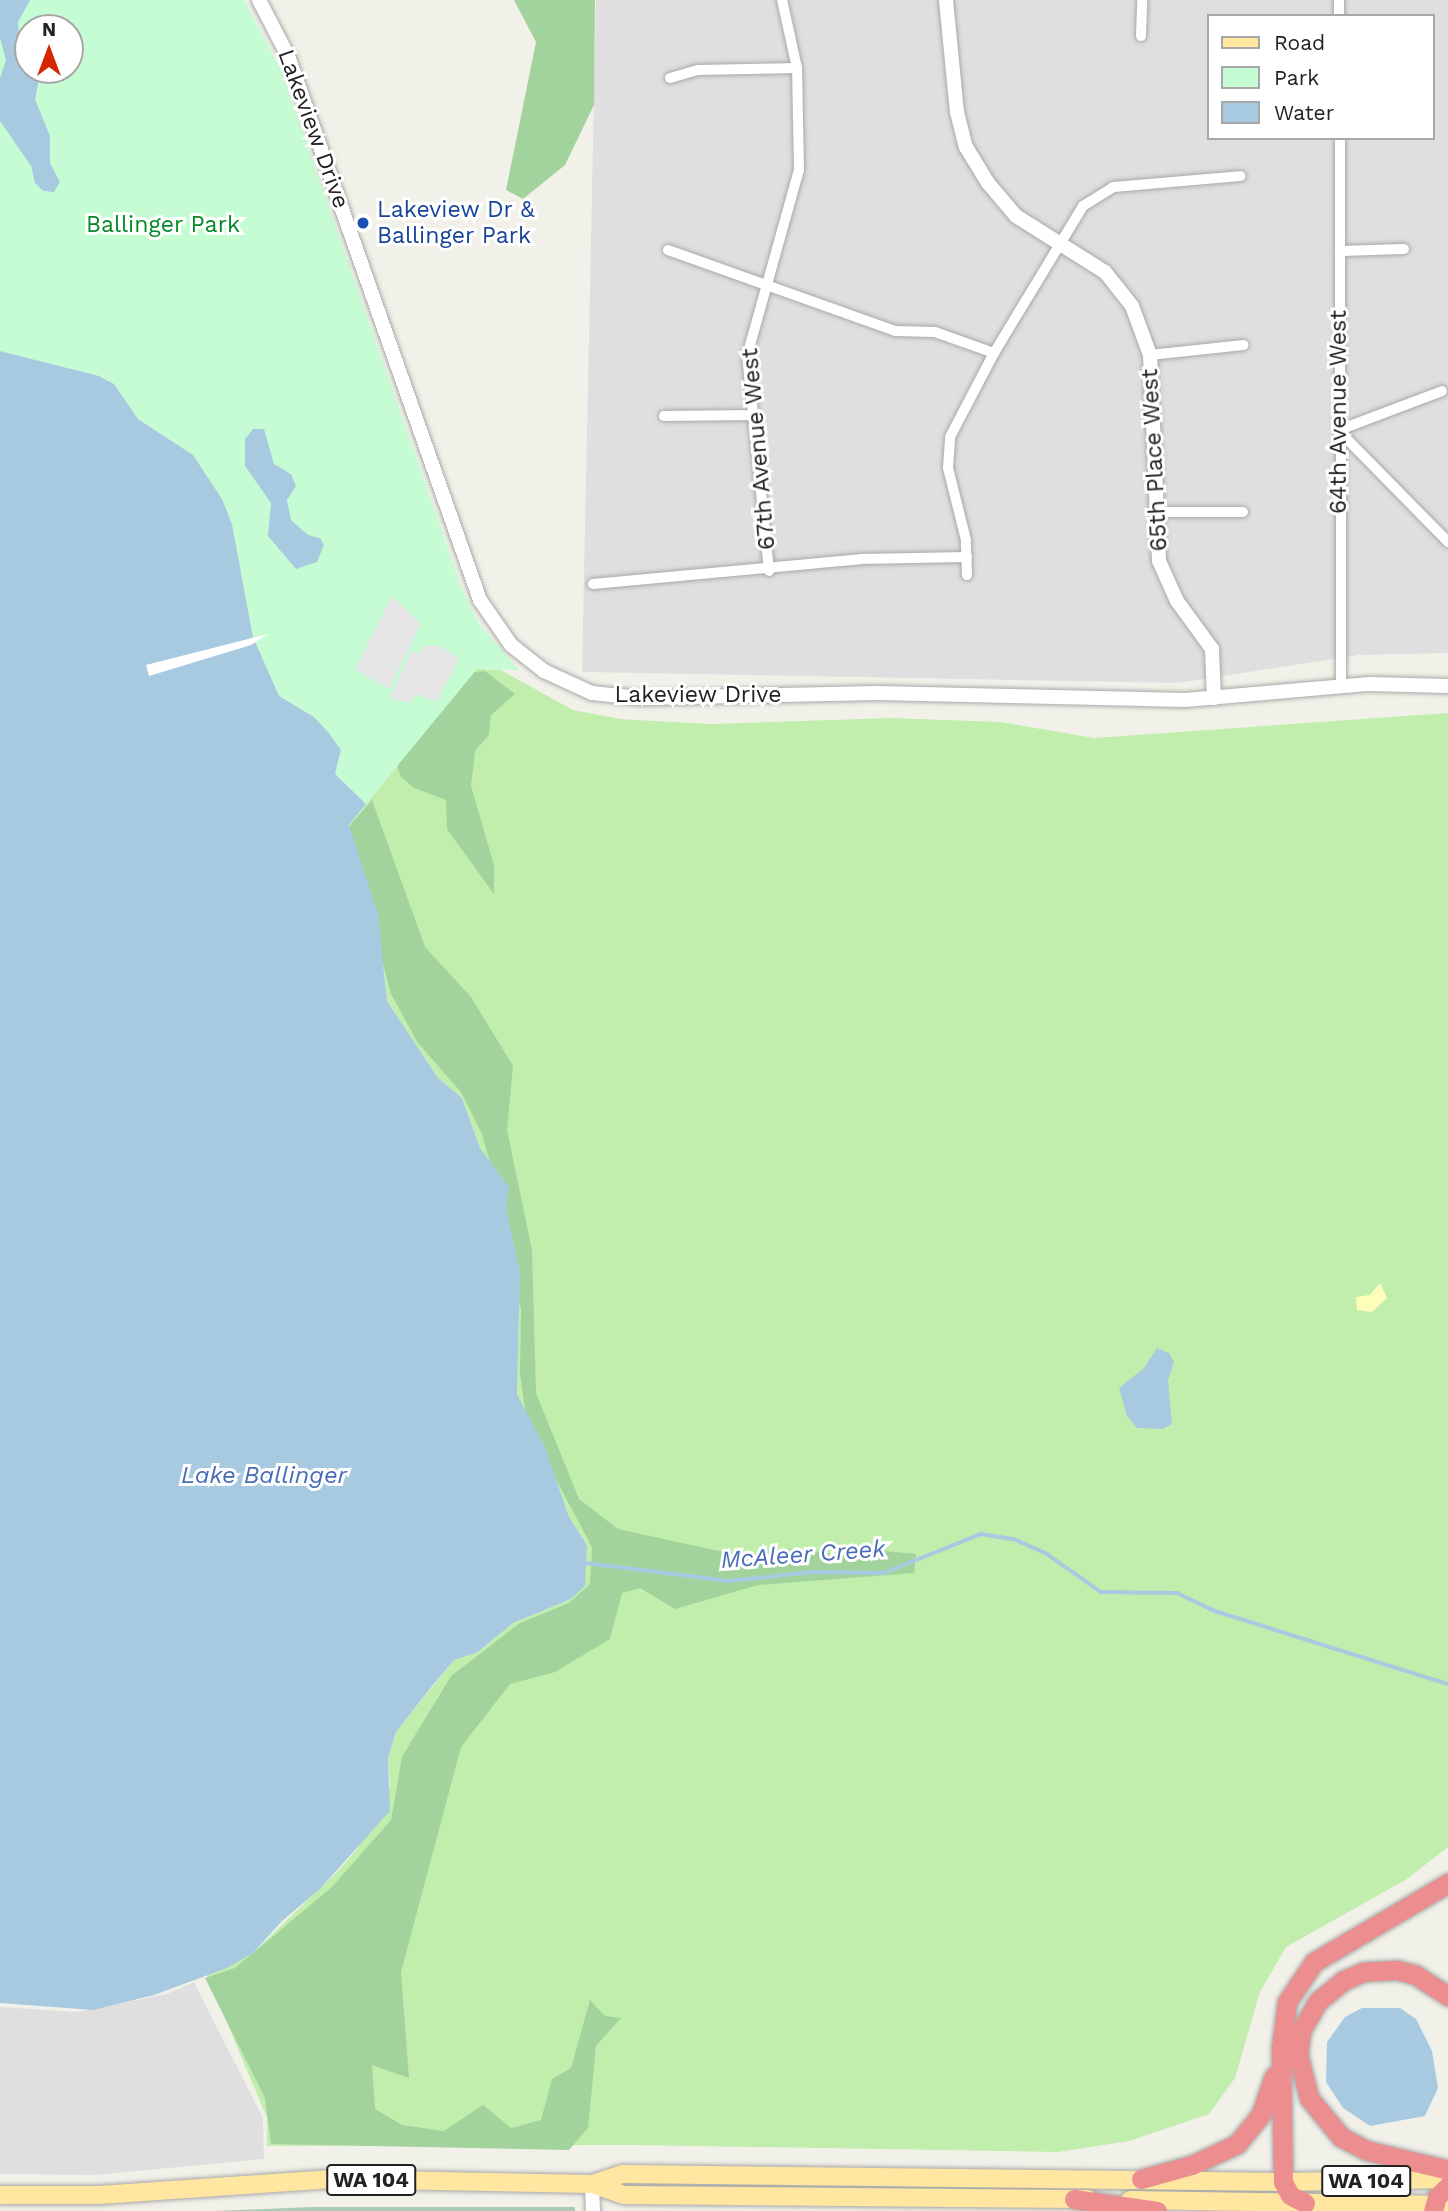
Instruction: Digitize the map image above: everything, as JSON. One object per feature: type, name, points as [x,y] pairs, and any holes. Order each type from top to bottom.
[{"type":"highway","points":[[1305,2203],[1290,2195],[1283,2182],[1281,2048],[1287,2001],[1306,1970],[1346,1941],[1448,1883]]},
{"type":"highway","points":[[1448,1996],[1416,1975],[1396,1970],[1363,1972],[1344,1980],[1318,2001],[1301,2031],[1298,2054],[1309,2098],[1341,2137],[1365,2150],[1448,2170]]},
{"type":"highway","points":[[1141,2179],[1192,2165],[1237,2144],[1261,2114],[1281,2048]]},
{"type":"highway","points":[[1438,2207],[1448,2186]]},
{"type":"highway","points":[[1074,2199],[1157,2211]]},
{"type":"main road","name":"WA 104","points":[[592,2184],[623,2174],[1283,2182],[1448,2179]]},
{"type":"main road","points":[[741,2174],[793,2187],[799,2204]]},
{"type":"main road","points":[[799,2204],[805,2189],[831,2175]]},
{"type":"main road","name":"WA 104","points":[[0,2195],[99,2195],[310,2179],[592,2184],[624,2195],[799,2204],[1074,2199],[1438,2207]]},
{"type":"street","name":"Lakeview Drive","points":[[259,0],[288,56],[475,590],[497,628],[527,660],[577,688],[623,698],[877,692],[1214,698],[1341,686],[1448,685]]},
{"type":"street","name":"67th Avenue West","points":[[769,571],[748,343],[799,170],[797,68],[782,0]]},
{"type":"street","name":"65th Place West","points":[[946,0],[957,112],[966,147],[988,183],[1016,216],[1105,272],[1132,306],[1150,355],[1154,512],[1159,561],[1177,601],[1212,649],[1214,698]]},
{"type":"street","points":[[1141,36],[1142,0]]},
{"type":"street","points":[[670,78],[698,70],[797,68]]},
{"type":"street","name":"64th Avenue West","points":[[1340,140],[1341,686]]},
{"type":"street","points":[[967,575],[967,557],[947,449],[954,425],[1083,206],[1103,191],[1241,176]]},
{"type":"street","points":[[1340,251],[1404,249]]},
{"type":"street","points":[[667,250],[895,331],[935,332],[994,353]]},
{"type":"street","points":[[1150,355],[1243,345]]},
{"type":"street","points":[[1442,391],[1339,431],[1448,542]]},
{"type":"street","points":[[664,416],[753,415]]},
{"type":"street","points":[[1154,512],[1243,512]]},
{"type":"street","points":[[593,584],[769,571],[860,559],[967,557]]},
{"type":"street","points":[[592,2184],[593,2211]]},
{"type":"shaded area","points":[[596,0],[1448,0],[1448,653],[1359,655],[1178,683],[582,672]]},
{"type":"shaded area","points":[[392,596],[421,624],[389,689],[355,669]]},
{"type":"shaded area","points":[[424,646],[439,646],[459,658],[437,702],[416,694],[410,703],[389,698],[412,650],[419,654]]},
{"type":"shaded area","points":[[194,1982],[263,2118],[264,2159],[95,2175],[0,2174],[0,2007],[77,2012],[167,1994]]},
{"type":"green space","name":"Ballinger Park","points":[[0,0],[244,0],[281,70],[461,586],[479,624],[519,670],[477,669],[366,804],[335,774],[314,717],[279,696],[253,637],[232,524],[171,440],[138,419],[114,384],[100,376],[0,351]]},
{"type":"green space","points":[[514,0],[595,0],[594,105],[565,165],[523,199],[506,190],[536,42]]},
{"type":"green space","points":[[477,669],[501,670],[573,710],[620,719],[710,724],[892,718],[1000,722],[1094,738],[1448,713],[1448,1847],[1407,1879],[1286,1947],[1260,1992],[1235,2078],[1209,2114],[1129,2141],[1058,2152],[635,2145],[267,2146],[267,2118],[207,1975],[253,1953],[340,1869],[358,1848],[390,1787],[388,1758],[396,1732],[454,1660],[478,1652],[513,1623],[571,1599],[587,1545],[569,1517],[546,1450],[517,1394],[519,1300],[509,1187],[480,1148],[462,1098],[438,1078],[387,1001],[382,945],[370,888],[349,825]]},
{"type":"green space","points":[[485,671],[515,694],[491,715],[489,735],[475,751],[471,786],[494,865],[494,894],[447,829],[446,800],[414,788],[401,777],[396,763],[466,673]]},
{"type":"green space","points":[[372,800],[425,947],[471,997],[513,1066],[507,1130],[532,1250],[536,1393],[579,1499],[618,1529],[737,1555],[794,1548],[840,1555],[864,1549],[916,1554],[914,1573],[758,1585],[675,1609],[640,1588],[622,1593],[610,1639],[555,1672],[510,1684],[461,1747],[401,1972],[409,2078],[372,2065],[375,2109],[402,2125],[444,2131],[483,2105],[511,2128],[541,2120],[552,2079],[571,2068],[590,2000],[605,2016],[621,2018],[596,2046],[588,2128],[569,2150],[271,2144],[265,2098],[205,1978],[235,1968],[332,1887],[391,1820],[402,1757],[451,1676],[520,1623],[569,1603],[590,1584],[592,1547],[527,1425],[520,1373],[521,1310],[497,1187],[482,1134],[461,1092],[418,1043],[391,994],[346,830]]},
{"type":"green space","points":[[311,2207],[575,2207],[575,2211],[215,2211]]},
{"type":"sand","points":[[1380,1283],[1387,1298],[1372,1312],[1357,1310],[1356,1297],[1370,1295]]},
{"type":"water","points":[[0,0],[30,0],[22,14],[14,14],[14,84],[38,84],[35,99],[50,136],[50,163],[60,182],[54,192],[43,191],[35,183],[31,166],[0,121],[0,78],[6,60],[0,38]]},
{"type":"water","name":"Lake Ballinger","points":[[0,351],[99,376],[114,384],[138,419],[193,455],[222,499],[232,524],[253,637],[279,696],[314,717],[328,732],[341,750],[335,774],[366,804],[349,825],[378,914],[387,1001],[438,1078],[462,1098],[480,1148],[509,1187],[506,1208],[520,1272],[517,1394],[546,1450],[569,1517],[587,1545],[585,1586],[571,1599],[513,1623],[478,1652],[454,1660],[433,1685],[396,1732],[388,1758],[390,1811],[319,1890],[282,1921],[253,1953],[227,1968],[154,1995],[93,2010],[0,2003]]},
{"type":"water","points":[[253,429],[264,429],[274,464],[291,474],[296,486],[287,500],[291,520],[308,535],[320,538],[324,545],[317,562],[296,569],[268,536],[271,503],[245,466],[245,439]]},
{"type":"water","points":[[1157,1348],[1169,1353],[1174,1362],[1168,1380],[1172,1424],[1163,1429],[1137,1428],[1127,1416],[1119,1388],[1144,1368]]},
{"type":"water","points":[[1362,2008],[1400,2008],[1416,2019],[1432,2051],[1438,2088],[1425,2116],[1370,2126],[1343,2108],[1326,2082],[1327,2042],[1345,2017]]},
{"type":"pier","points":[[268,634],[251,645],[149,676],[146,665]]},
{"type":"waterway","name":"McAleer Creek","points":[[586,1563],[729,1581],[812,1572],[884,1573],[981,1534],[1014,1539],[1047,1554],[1101,1592],[1177,1593],[1215,1611],[1448,1684]]},
{"type":"place","name":"Lakeview Dr & Ballinger Park","points":[[363,223]]}]
